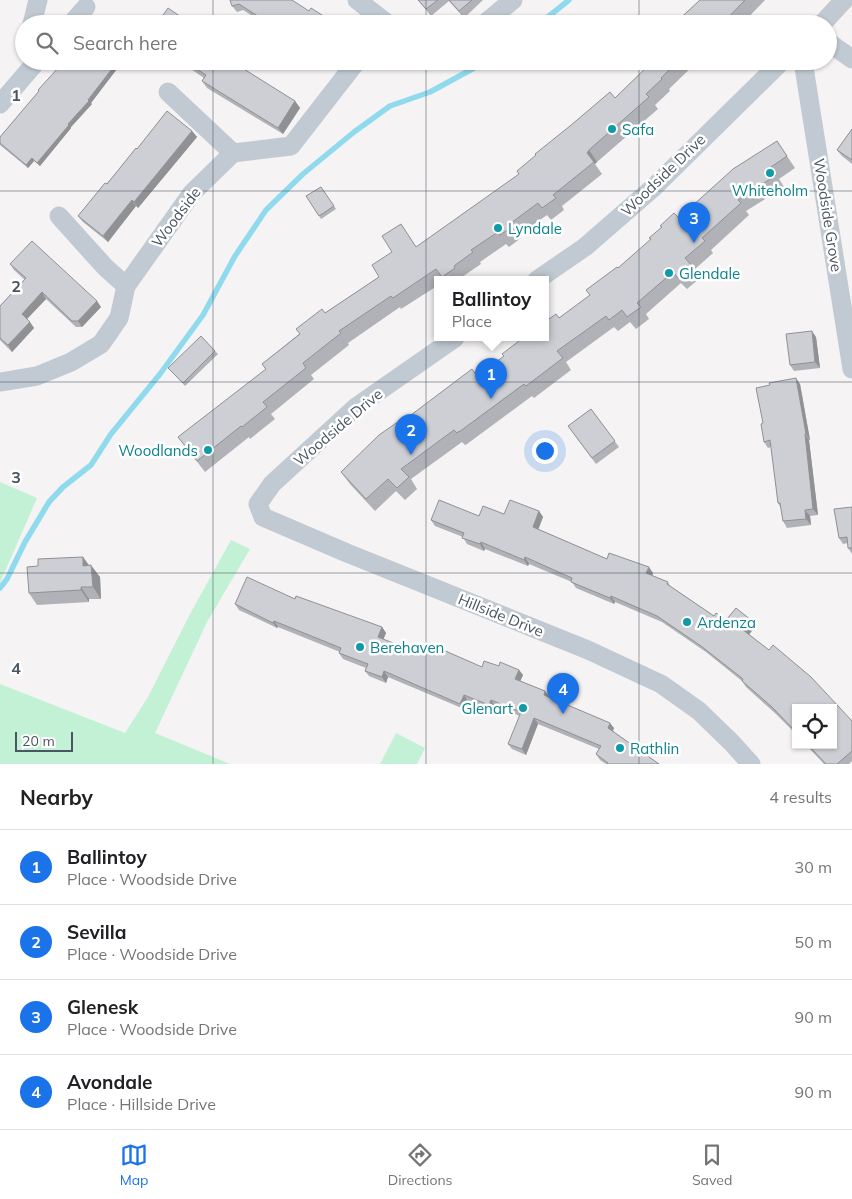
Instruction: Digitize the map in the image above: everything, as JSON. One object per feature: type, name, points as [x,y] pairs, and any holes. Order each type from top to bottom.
[{"type":"street","points":[[34,15],[38,0]]},
{"type":"street","points":[[357,0],[376,15]]},
{"type":"street","points":[[495,15],[513,0]]},
{"type":"street","points":[[830,15],[844,0]]},
{"type":"street","points":[[79,15],[86,7]]},
{"type":"street","points":[[837,48],[852,59]]},
{"type":"street","points":[[0,104],[29,70]]},
{"type":"street","points":[[168,92],[233,153],[291,146],[350,70]]},
{"type":"street","name":"Woodside Drive","points":[[543,276],[584,247],[654,187],[773,70]]},
{"type":"street","name":"Woodside Grove","points":[[804,70],[852,369]]},
{"type":"street","name":"Woodside","points":[[0,382],[37,376],[71,362],[101,344],[119,318],[126,286],[192,193],[233,153]]},
{"type":"street","points":[[59,216],[105,267],[126,286]]},
{"type":"street","name":"Woodside Drive","points":[[272,484],[356,407],[451,341]]},
{"type":"street","name":"Hillside Drive","points":[[272,484],[258,504],[263,517],[347,553],[588,650],[661,684],[699,711],[751,764]]},
{"type":"green space","points":[[0,482],[37,498],[0,583]]},
{"type":"green space","points":[[231,540],[250,549],[207,622],[155,733],[230,764],[0,764],[0,684],[125,733],[148,697],[190,614]]},
{"type":"green space","points":[[396,733],[425,748],[417,764],[380,764]]},
{"type":"building","points":[[230,0],[292,0],[309,11],[311,8],[322,15],[256,15],[239,4],[232,6]]},
{"type":"building","points":[[418,0],[438,0],[426,9]]},
{"type":"building","points":[[449,0],[472,0],[459,11]]},
{"type":"building","points":[[700,0],[745,0],[731,15],[684,15]]},
{"type":"building","points":[[168,8],[178,15],[163,15]]},
{"type":"building","points":[[56,70],[111,70],[89,101],[37,163],[32,158],[26,165],[0,143],[0,137]]},
{"type":"building","points":[[198,70],[245,70],[295,101],[278,128],[202,81],[206,75]]},
{"type":"building","points":[[644,70],[669,70],[646,94],[649,97],[589,150],[587,153],[594,162],[553,195],[556,198],[542,208],[538,203],[511,223],[513,226],[500,235],[498,232],[471,250],[473,252],[443,276],[441,276],[436,269],[339,331],[341,333],[303,363],[306,368],[263,402],[267,407],[197,461],[178,437],[266,369],[262,364],[300,334],[296,329],[322,309],[325,313],[379,277],[372,265],[392,252],[382,236],[401,224],[416,247],[519,174],[517,171],[535,154],[610,92],[615,98]]},
{"type":"building","points":[[167,111],[192,131],[134,202],[132,200],[103,236],[78,216],[105,183],[107,184],[137,149]]},
{"type":"building","points":[[852,129],[852,160],[837,150]]},
{"type":"building","points":[[777,141],[787,156],[771,167],[776,175],[738,200],[741,203],[702,238],[705,241],[685,258],[692,266],[678,278],[673,272],[637,303],[641,307],[627,317],[622,310],[609,320],[606,316],[557,351],[563,358],[459,432],[457,433],[454,430],[401,469],[409,477],[397,488],[388,479],[366,499],[341,472],[379,435],[402,419],[403,421],[472,369],[477,376],[504,356],[502,354],[519,341],[549,341],[549,319],[556,314],[559,318],[590,295],[586,290],[618,268],[651,239],[649,238],[674,213],[679,218],[733,169]]},
{"type":"building","points":[[321,187],[334,206],[319,216],[306,196]]},
{"type":"building","points":[[32,241],[97,301],[78,321],[72,321],[42,292],[22,314],[30,322],[8,345],[0,338],[0,306],[26,278],[10,264]]},
{"type":"building","points":[[812,331],[815,362],[790,365],[786,334]]},
{"type":"building","points":[[201,336],[215,351],[183,383],[168,368]]},
{"type":"building","points":[[796,378],[806,434],[813,509],[805,510],[806,519],[783,521],[780,503],[778,503],[770,440],[764,442],[761,424],[763,423],[756,388],[770,385],[769,383]]},
{"type":"building","points":[[591,409],[615,441],[592,458],[568,426]]},
{"type":"building","points":[[439,500],[479,516],[483,506],[504,514],[510,500],[539,511],[533,527],[607,559],[609,553],[649,567],[646,573],[668,582],[667,584],[714,616],[716,613],[726,620],[736,608],[751,620],[743,630],[769,650],[773,645],[811,677],[836,704],[792,704],[792,728],[772,707],[742,681],[743,679],[701,646],[657,616],[611,596],[610,598],[571,582],[572,578],[525,557],[524,560],[481,542],[480,544],[462,538],[464,533],[431,520]]},
{"type":"building","points":[[852,507],[852,548],[848,548],[847,537],[839,538],[834,509]]},
{"type":"building","points":[[83,557],[83,566],[91,565],[93,587],[81,587],[81,590],[29,593],[27,567],[38,566],[38,559]]},
{"type":"building","points":[[247,577],[295,599],[296,596],[382,627],[378,637],[413,651],[416,644],[432,651],[434,646],[482,667],[484,661],[499,666],[500,662],[519,670],[515,679],[545,691],[544,695],[610,723],[608,728],[659,764],[607,764],[596,754],[601,746],[534,718],[522,749],[508,744],[521,712],[491,700],[489,705],[464,695],[460,704],[384,671],[382,677],[365,671],[368,664],[339,653],[341,648],[274,621],[273,623],[235,604]]},
{"type":"building","points":[[837,705],[852,721],[852,751],[837,764],[826,764],[812,749],[837,749]]},
{"type":"waterway","points":[[550,15],[569,0]]},
{"type":"waterway","points":[[0,588],[7,579],[25,542],[49,502],[63,487],[91,465],[111,434],[160,374],[203,315],[235,256],[266,210],[303,174],[354,132],[390,106],[430,92],[470,70]]},
{"type":"place","name":"Safa","points":[[612,129]]},
{"type":"place","name":"Whiteholm","points":[[770,173]]},
{"type":"place","name":"Lyndale","points":[[498,228]]},
{"type":"place","name":"Glenesk","points":[[694,243]]},
{"type":"place","name":"Glendale","points":[[669,273]]},
{"type":"place","name":"Ballintoy","points":[[491,399]]},
{"type":"place","name":"Woodlands","points":[[208,450]]},
{"type":"place","name":"Sevilla","points":[[411,455]]},
{"type":"place","name":"Ardenza","points":[[687,622]]},
{"type":"place","name":"Berehaven","points":[[360,647]]},
{"type":"place","name":"Glenart","points":[[523,708]]},
{"type":"place","name":"Avondale","points":[[563,714]]},
{"type":"place","name":"Rathlin","points":[[620,748]]}]
